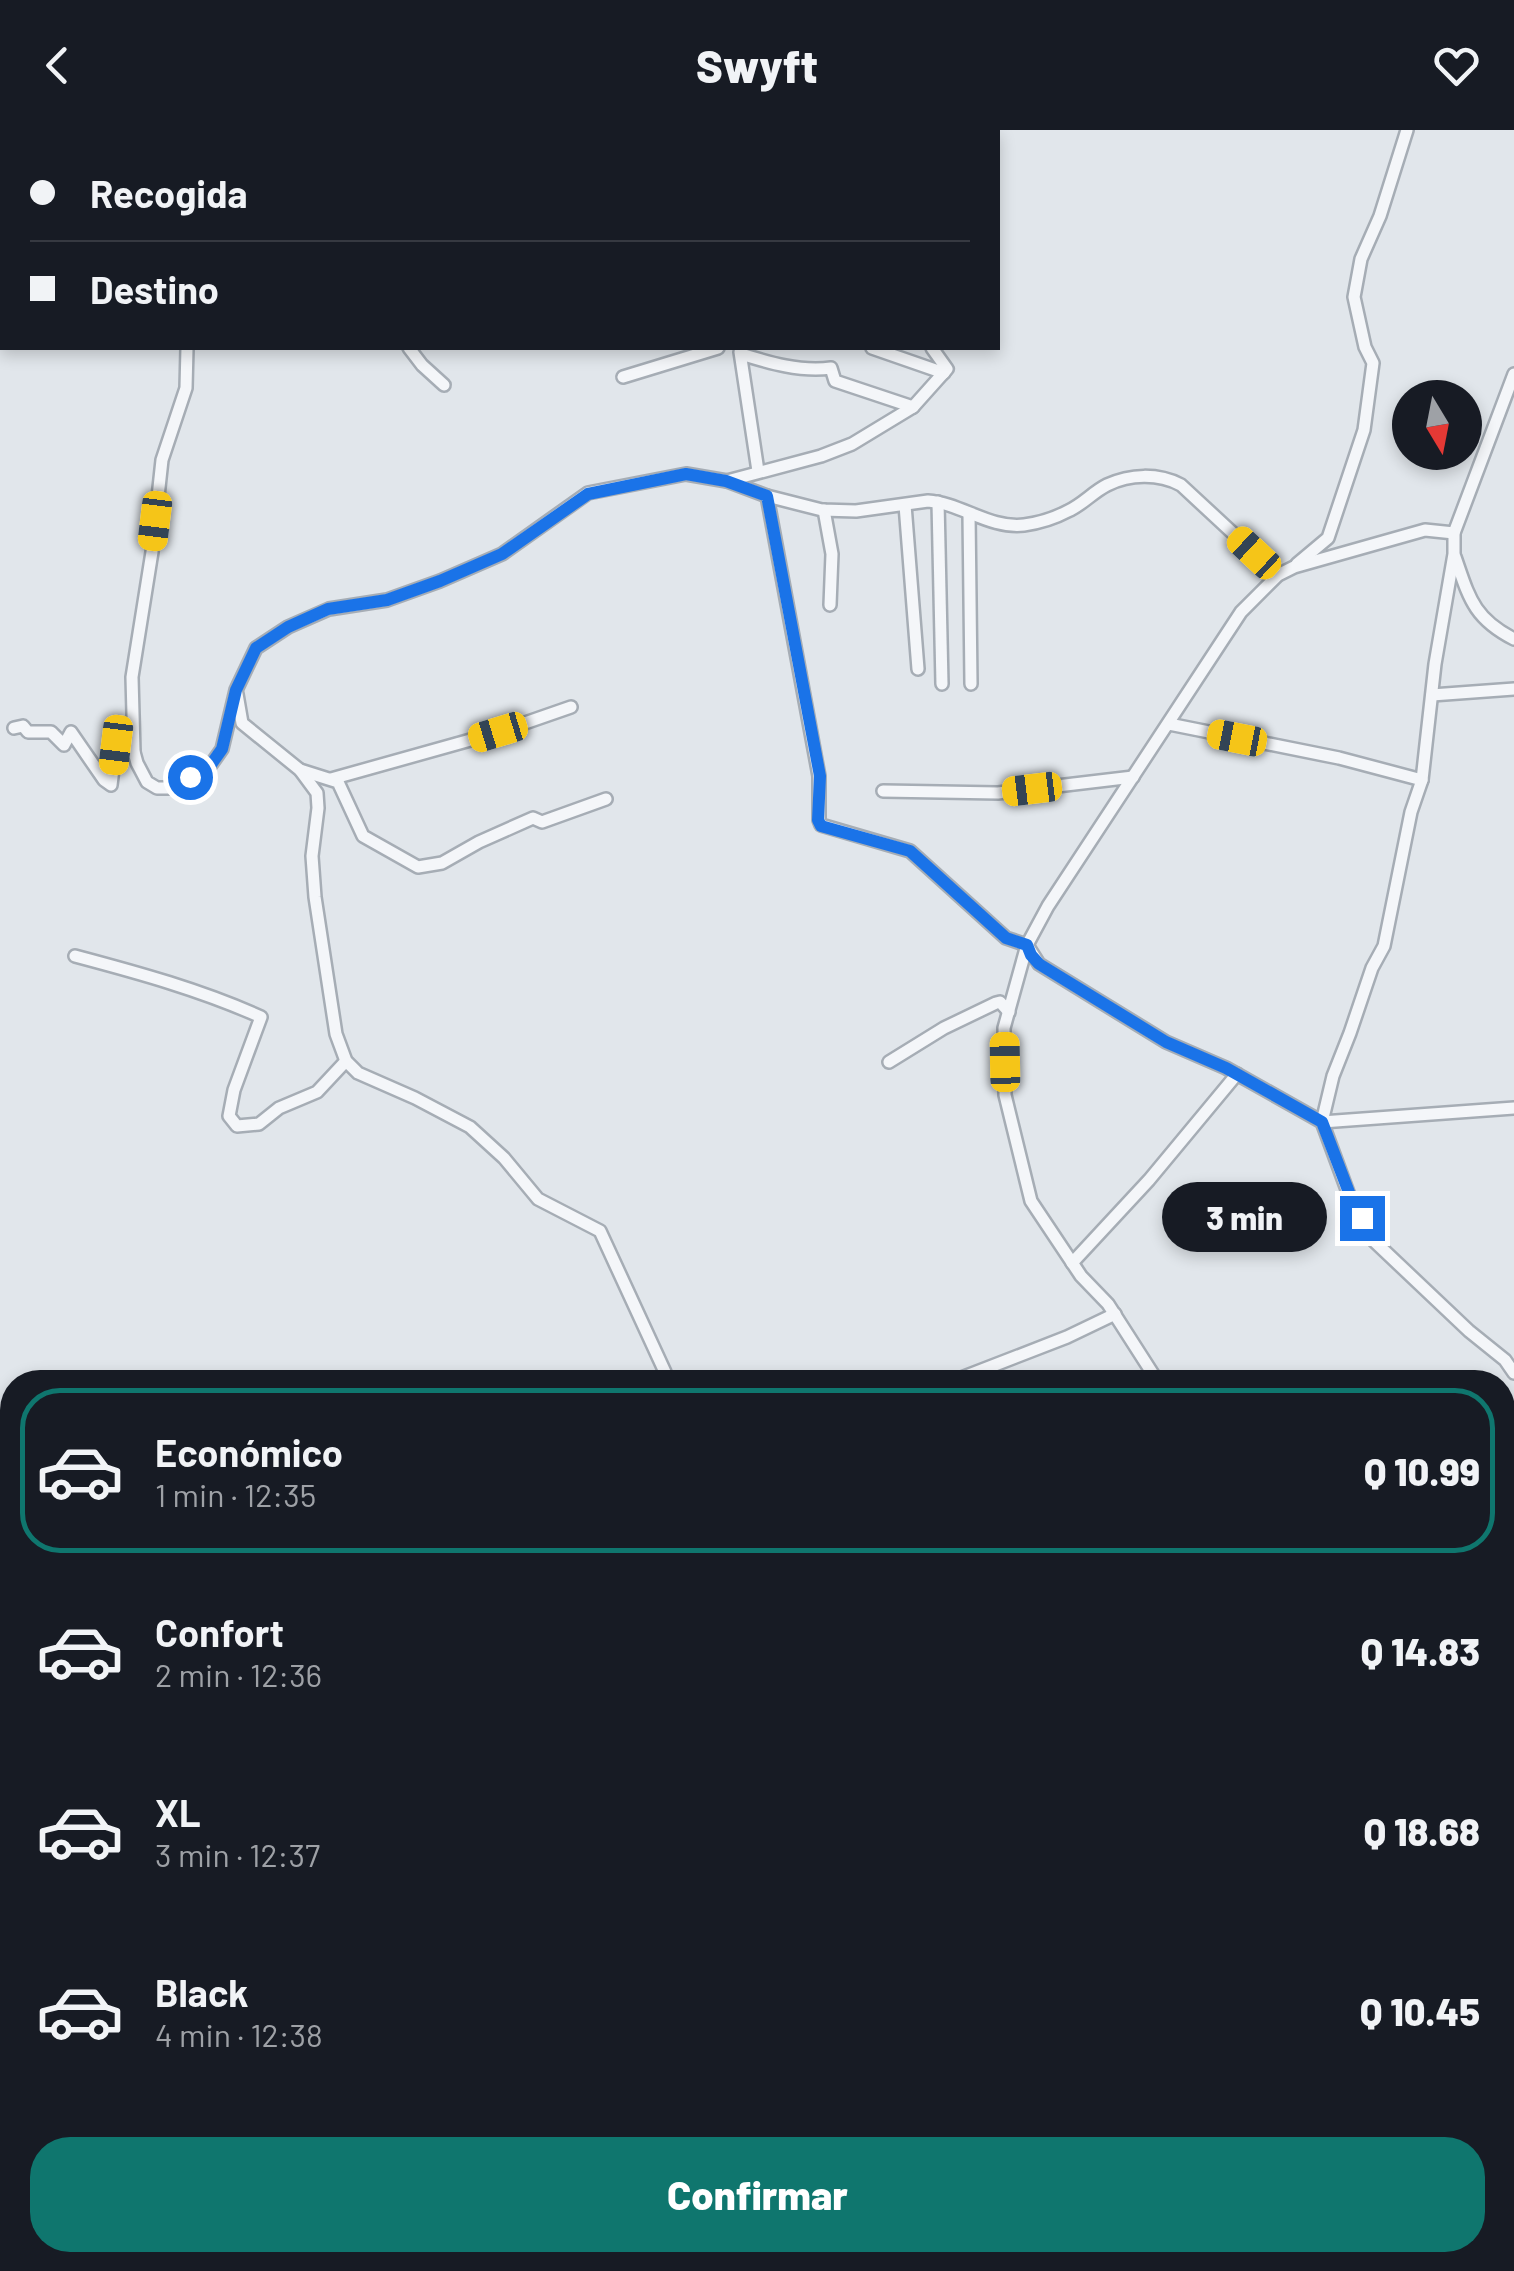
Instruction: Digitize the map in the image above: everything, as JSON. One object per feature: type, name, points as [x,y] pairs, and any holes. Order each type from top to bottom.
[{"type":"street","points":[[1294,567],[1328,538],[1364,430],[1374,363],[1365,347],[1354,298],[1360,259],[1380,216],[1408,130]]},
{"type":"street","points":[[187,350],[186,388],[162,460],[132,677],[134,752],[147,782],[157,788],[169,788],[210,766],[222,749],[236,690],[256,648],[288,627],[328,609],[387,600],[502,554],[588,494],[686,474],[726,481],[824,510],[856,512],[928,501],[992,522],[1020,526],[1071,510],[1107,485],[1144,476],[1168,478],[1181,485],[1278,575]]},
{"type":"street","points":[[411,350],[444,384]]},
{"type":"street","points":[[624,376],[711,350]]},
{"type":"street","points":[[878,350],[944,373]]},
{"type":"street","points":[[726,481],[822,456],[852,444],[913,407],[947,369],[933,350]]},
{"type":"street","points":[[740,351],[766,362],[811,371],[831,368],[835,381],[913,407]]},
{"type":"street","points":[[740,351],[758,471]]},
{"type":"street","points":[[1512,1370],[1374,1240],[1350,1195],[1322,1122],[1333,1076],[1372,968],[1384,946],[1411,812],[1422,780],[1454,533],[1514,374]]},
{"type":"street","points":[[767,496],[820,776],[819,823],[910,851],[1006,938],[1027,945],[1039,964],[1166,1042],[1238,1074],[1322,1122],[1514,1108]]},
{"type":"street","points":[[938,502],[942,684]]},
{"type":"street","points":[[905,505],[918,669]]},
{"type":"street","points":[[824,510],[832,554],[830,605]]},
{"type":"street","points":[[969,514],[971,684]]},
{"type":"street","points":[[1150,1370],[1115,1314],[1081,1276],[1030,1200],[1005,1095],[1004,1028],[1027,945],[1048,906],[1241,612],[1278,575],[1425,530],[1454,533]]},
{"type":"street","points":[[1454,554],[1470,599],[1481,617],[1514,640]]},
{"type":"street","points":[[1432,694],[1514,688]]},
{"type":"street","points":[[236,690],[242,723],[300,770],[317,793],[312,856],[315,897],[336,1034],[346,1061],[358,1073],[470,1127],[504,1158],[538,1199],[600,1231],[664,1370]]},
{"type":"street","points":[[330,779],[485,736],[571,706]]},
{"type":"street","points":[[1168,724],[1339,758],[1422,780]]},
{"type":"street","points":[[14,728],[51,732],[64,746],[71,732],[111,785],[116,745],[134,752]]},
{"type":"street","points":[[300,770],[338,782],[363,836],[418,867],[442,862],[532,818],[542,822],[606,799]]},
{"type":"street","points":[[883,792],[998,793],[1134,777]]},
{"type":"street","points":[[75,956],[200,992],[261,1018],[228,1116],[237,1126],[259,1124],[279,1108],[317,1092],[346,1061]]},
{"type":"street","points":[[889,1062],[996,1002],[1008,1012]]},
{"type":"street","points":[[1072,1263],[1149,1180],[1238,1074]]},
{"type":"street","points":[[981,1370],[1115,1314]]},
{"type":"route","points":[[190,777],[210,766],[222,749],[236,690],[256,648],[288,627],[328,609],[387,600],[502,554],[588,494],[686,474],[726,481],[767,496],[820,776],[821,826],[910,851],[1006,938],[1027,945],[1039,964],[1166,1042],[1226,1068],[1322,1122],[1362,1218]]}]
